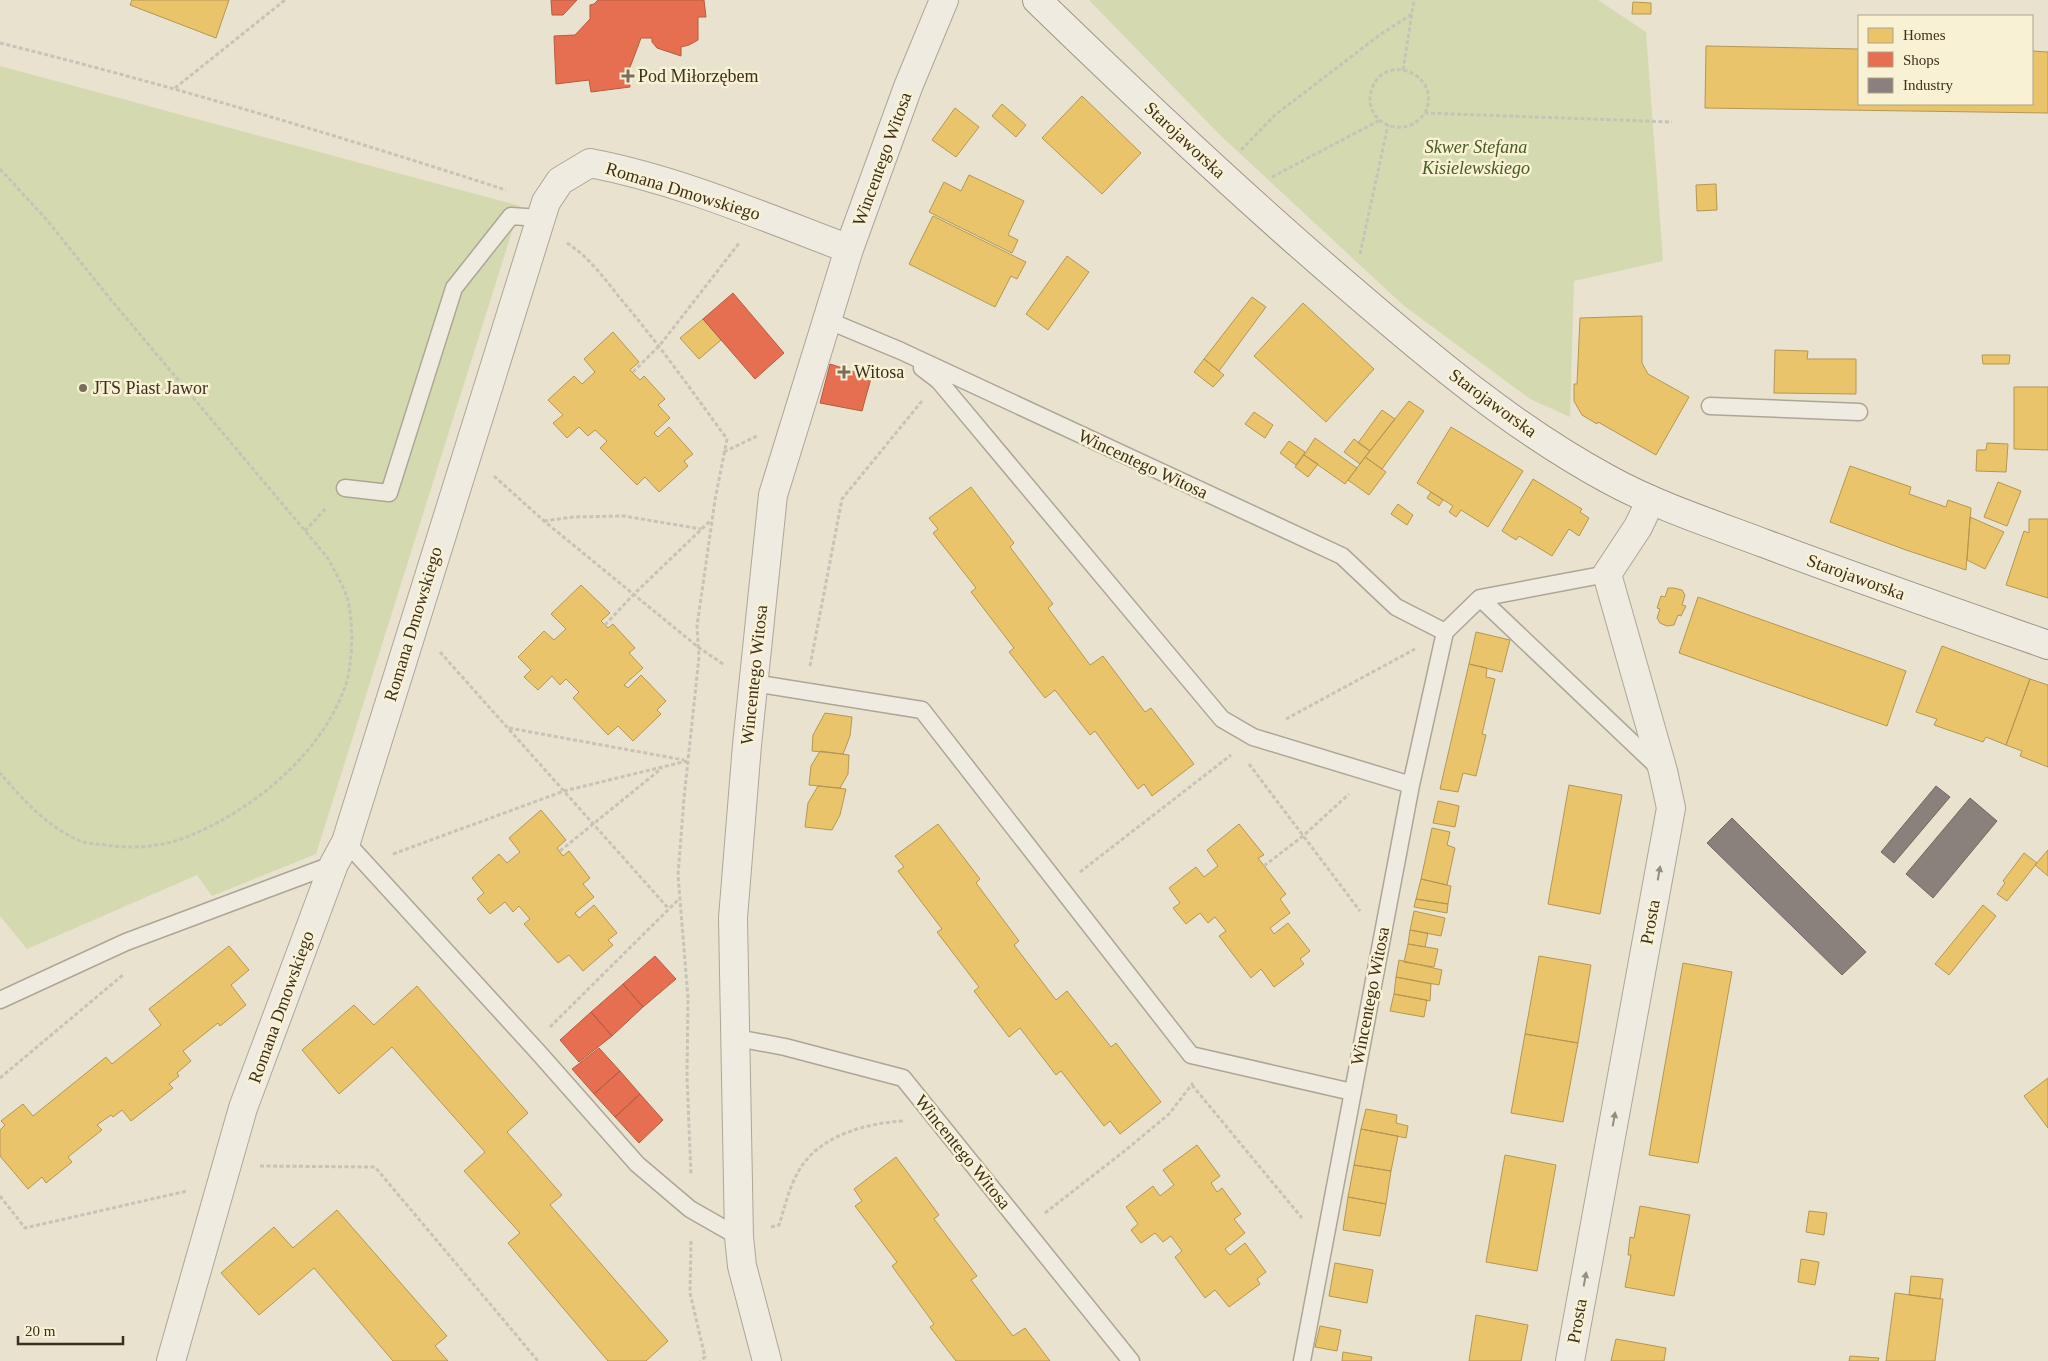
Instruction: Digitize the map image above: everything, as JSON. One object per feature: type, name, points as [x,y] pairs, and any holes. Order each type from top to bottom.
[{"type":"street","name":"Wincentego Witosa","points":[[767,1361],[742,1266],[739,1238],[737,1038],[733,918],[753,683],[773,495],[849,249],[908,87],[944,0]]},
{"type":"street","name":"Starojaworska","points":[[1037,0],[1255,204],[1341,281],[1458,379],[1554,446],[1608,479],[1652,500],[1831,568],[2048,645]]},
{"type":"street","name":"Romana Dmowskiego","points":[[171,1361],[243,1108],[340,853],[541,215],[560,181],[590,163],[652,178],[761,215],[849,249]]},
{"type":"street","points":[[1606,574],[1638,527],[1652,500]]},
{"type":"street","name":"Prosta","points":[[1570,1361],[1671,808],[1663,771],[1606,574]]},
{"type":"lane","points":[[345,488],[389,493],[454,288],[511,216],[541,215]]},
{"type":"lane","name":"Wincentego Witosa","points":[[826,320],[901,351],[1342,556],[1396,606],[1445,632],[1411,785],[1302,1361]]},
{"type":"lane","points":[[901,351],[939,381],[1222,719],[1253,737],[1411,785]]},
{"type":"lane","points":[[1710,406],[1859,412]]},
{"type":"lane","points":[[1445,632],[1480,598],[1606,574]]},
{"type":"lane","points":[[1480,598],[1663,771]]},
{"type":"lane","points":[[753,683],[922,710],[1191,1055],[1352,1092]]},
{"type":"lane","points":[[0,1000],[126,942],[340,853],[366,864],[637,1164],[692,1211],[739,1238]]},
{"type":"lane","name":"Wincentego Witosa","points":[[737,1038],[784,1047],[903,1078],[1130,1361]]},
{"type":"path","points":[[174,89],[285,0]]},
{"type":"path","points":[[1404,70],[1414,0]]},
{"type":"path","points":[[1236,156],[1275,115],[1381,34],[1412,14]]},
{"type":"path","points":[[0,43],[109,70],[374,147],[517,194],[580,251],[660,345],[727,439],[712,519],[697,626],[699,657],[678,875],[688,998],[687,1077],[692,1211],[690,1293],[706,1359],[700,1361]]},
{"type":"path","points":[[1404,70],[1418,76],[1423,81],[1428,95],[1428,108],[1421,120],[1406,128],[1398,128],[1380,120],[1372,111],[1370,103],[1373,86],[1385,74],[1404,70]]},
{"type":"path","points":[[1425,114],[1672,122]]},
{"type":"path","points":[[1263,181],[1380,120]]},
{"type":"path","points":[[1359,257],[1388,125]]},
{"type":"path","points":[[0,169],[46,219],[111,300],[327,556],[347,597],[351,624],[349,668],[346,686],[333,714],[314,741],[287,772],[257,796],[217,822],[182,838],[150,846],[118,847],[85,842],[55,828],[14,790],[0,773]]},
{"type":"path","points":[[633,372],[660,345],[761,215]]},
{"type":"path","points":[[806,691],[842,499],[939,381]]},
{"type":"path","points":[[467,452],[544,521],[698,647],[753,683]]},
{"type":"path","points":[[305,531],[345,488]]},
{"type":"path","points":[[544,521],[573,517],[624,516],[701,530]]},
{"type":"path","points":[[605,625],[634,594],[712,519]]},
{"type":"path","points":[[414,622],[669,909]]},
{"type":"path","points":[[508,728],[688,761]]},
{"type":"path","points":[[1060,887],[1238,750]]},
{"type":"path","points":[[366,864],[564,791],[688,761]]},
{"type":"path","points":[[560,851],[664,766]]},
{"type":"path","points":[[1264,866],[1303,836],[1372,773]]},
{"type":"path","points":[[532,1046],[680,898]]},
{"type":"path","points":[[0,1078],[127,972]]},
{"type":"path","points":[[1024,1229],[1127,1150],[1169,1114],[1192,1085],[1206,1058]]},
{"type":"path","points":[[1192,1085],[1324,1244]]},
{"type":"path","points":[[739,1238],[779,1225],[795,1179],[802,1166],[811,1155],[826,1144],[854,1130],[868,1126],[891,1122],[938,1122]]},
{"type":"path","points":[[0,1196],[25,1228],[224,1174],[375,1167],[538,1361]]},
{"type":"green space","name":"Skwer Stefana Kisielewskiego","points":[[1089,0],[1598,0],[1646,32],[1663,261],[1574,281],[1570,417],[1530,399],[1403,305],[1220,135]]},
{"type":"green space","points":[[0,66],[520,206],[316,854],[212,896],[197,875],[27,949],[0,916]]},
{"type":"building: Homes","points":[[132,0],[229,0],[216,38],[130,5]]},
{"type":"building: Homes","points":[[1633,2],[1651,3],[1651,14],[1632,14]]},
{"type":"building: Homes","points":[[1706,46],[1858,49],[1858,105],[2033,105],[2033,51],[2048,52],[2048,113],[1705,108]]},
{"type":"building: Homes","points":[[1082,96],[1141,153],[1102,194],[1042,138]]},
{"type":"building: Homes","points":[[1002,104],[1026,125],[1016,137],[992,116]]},
{"type":"building: Homes","points":[[955,108],[979,127],[956,157],[932,140]]},
{"type":"building: Homes","points":[[969,175],[1024,201],[1008,235],[1018,240],[1012,253],[929,212],[944,182],[961,191]]},
{"type":"building: Homes","points":[[1716,184],[1717,210],[1697,211],[1696,185]]},
{"type":"building: Homes","points":[[933,216],[1026,262],[1017,279],[1011,276],[995,307],[909,264]]},
{"type":"building: Homes","points":[[1067,256],[1089,272],[1048,330],[1026,314]]},
{"type":"building: Homes","points":[[1252,297],[1266,307],[1219,371],[1204,359]]},
{"type":"building: Homes","points":[[1303,303],[1374,369],[1326,422],[1254,356]]},
{"type":"building: Homes","points":[[1642,316],[1642,363],[1648,374],[1689,397],[1656,455],[1582,415],[1574,401],[1574,384],[1577,384],[1580,318]]},
{"type":"building: Homes","points":[[703,319],[721,340],[699,359],[680,338]]},
{"type":"building: Homes","points":[[613,332],[639,362],[630,370],[640,380],[644,376],[665,399],[658,405],[670,418],[654,433],[658,437],[669,427],[693,454],[684,461],[688,466],[659,492],[645,477],[637,485],[600,448],[607,441],[595,430],[588,436],[579,427],[567,438],[553,423],[563,415],[548,400],[574,376],[582,384],[595,372],[584,359]]},
{"type":"building: Homes","points":[[1775,350],[1808,351],[1807,359],[1856,359],[1856,394],[1774,393]]},
{"type":"building: Homes","points":[[1982,355],[2010,355],[2009,364],[1983,364]]},
{"type":"building: Homes","points":[[1204,359],[1224,375],[1213,387],[1194,372]]},
{"type":"building: Homes","points":[[2014,387],[2048,387],[2048,450],[2014,449]]},
{"type":"building: Homes","points":[[1409,401],[1424,411],[1382,469],[1365,457]]},
{"type":"building: Homes","points":[[1382,410],[1395,419],[1370,451],[1358,443]]},
{"type":"building: Homes","points":[[1254,412],[1273,425],[1265,438],[1245,424]]},
{"type":"building: Homes","points":[[1451,427],[1523,471],[1488,527],[1461,510],[1456,517],[1449,512],[1453,506],[1417,483]]},
{"type":"building: Homes","points":[[1315,438],[1357,468],[1345,484],[1304,455]]},
{"type":"building: Homes","points":[[1354,439],[1370,451],[1360,464],[1344,452]]},
{"type":"building: Homes","points":[[1289,441],[1305,452],[1296,465],[1280,453]]},
{"type":"building: Homes","points":[[1987,443],[2008,444],[2006,472],[1976,471],[1977,450],[1986,450]]},
{"type":"building: Homes","points":[[1304,455],[1318,464],[1308,477],[1295,467]]},
{"type":"building: Homes","points":[[1365,457],[1386,472],[1369,495],[1348,480]]},
{"type":"building: Homes","points":[[1850,466],[1911,487],[1909,494],[1946,507],[1948,500],[1971,508],[1966,570],[1830,522]]},
{"type":"building: Homes","points":[[1533,479],[1582,509],[1580,512],[1589,518],[1579,536],[1569,529],[1552,556],[1519,536],[1516,540],[1502,531]]},
{"type":"building: Homes","points":[[1998,482],[2021,491],[2007,526],[1984,517]]},
{"type":"building: Homes","points":[[971,487],[1014,543],[1010,547],[1053,604],[1048,608],[1090,665],[1103,656],[1145,712],[1151,708],[1194,764],[1152,796],[1144,784],[1138,789],[1095,731],[1090,735],[1055,690],[1045,698],[1009,652],[1014,648],[971,592],[976,588],[933,533],[938,529],[929,518]]},
{"type":"building: Homes","points":[[1431,492],[1443,500],[1439,506],[1427,498]]},
{"type":"building: Homes","points":[[1398,504],[1413,515],[1407,525],[1391,514]]},
{"type":"building: Homes","points":[[1970,517],[2004,532],[1985,569],[1967,560]]},
{"type":"building: Homes","points":[[2029,519],[2048,519],[2048,598],[2006,585],[2024,531],[2029,533]]},
{"type":"building: Homes","points":[[581,585],[610,613],[601,621],[608,628],[613,624],[635,648],[629,653],[643,668],[624,685],[628,688],[641,675],[666,701],[657,710],[661,714],[633,741],[618,726],[608,735],[573,698],[579,692],[566,679],[560,685],[552,676],[538,690],[524,677],[531,670],[518,657],[544,631],[554,640],[566,629],[551,614]]},
{"type":"building: Homes","points":[[1668,588],[1682,590],[1685,595],[1682,605],[1686,606],[1681,616],[1678,615],[1674,625],[1667,626],[1660,623],[1657,618],[1660,609],[1657,608],[1661,596],[1665,597]]},
{"type":"building: Homes","points":[[1698,597],[1906,671],[1887,726],[1679,653]]},
{"type":"building: Homes","points":[[1476,632],[1510,640],[1502,672],[1469,664]]},
{"type":"building: Homes","points":[[1942,646],[2030,679],[2006,745],[1986,737],[1983,742],[1934,725],[1937,719],[1916,712]]},
{"type":"building: Homes","points":[[1469,664],[1487,668],[1486,677],[1495,679],[1482,734],[1486,735],[1476,776],[1463,773],[1458,792],[1440,789]]},
{"type":"building: Homes","points":[[2030,679],[2048,685],[2048,767],[2020,756],[2022,751],[2006,745]]},
{"type":"building: Homes","points":[[825,713],[852,717],[850,736],[843,754],[812,751],[813,735]]},
{"type":"building: Homes","points":[[820,751],[849,755],[848,774],[840,788],[809,785],[811,766]]},
{"type":"building: Homes","points":[[1569,785],[1622,795],[1600,914],[1548,904]]},
{"type":"building: Homes","points":[[818,786],[846,789],[840,815],[832,830],[805,827],[808,803]]},
{"type":"building: Homes","points":[[1438,801],[1459,806],[1455,827],[1433,823]]},
{"type":"building: Homes","points":[[541,810],[566,840],[557,848],[563,856],[569,851],[590,878],[583,884],[594,897],[575,913],[579,918],[594,905],[617,933],[608,940],[613,945],[583,971],[569,955],[558,963],[524,924],[530,919],[519,906],[513,912],[505,902],[490,914],[477,899],[484,893],[472,878],[499,854],[507,863],[520,852],[509,838]]},
{"type":"building: Homes","points":[[938,824],[980,879],[976,883],[1019,941],[1014,945],[1056,1000],[1067,991],[1111,1047],[1116,1043],[1161,1102],[1120,1134],[1110,1121],[1104,1126],[1061,1071],[1056,1075],[1020,1028],[1009,1037],[974,991],[979,987],[937,932],[942,929],[898,871],[904,867],[895,856]]},
{"type":"building: Homes","points":[[1239,824],[1264,855],[1258,858],[1286,894],[1280,899],[1290,913],[1270,928],[1274,934],[1288,923],[1310,951],[1300,959],[1304,964],[1274,987],[1261,969],[1251,978],[1219,936],[1226,931],[1215,917],[1208,923],[1200,913],[1186,924],[1173,908],[1180,903],[1169,888],[1196,867],[1204,877],[1218,866],[1207,850]]},
{"type":"building: Homes","points":[[1432,828],[1450,832],[1447,845],[1455,848],[1447,885],[1421,879]]},
{"type":"building: Homes","points":[[2048,850],[2048,876],[2035,865]]},
{"type":"building: Homes","points":[[2024,853],[2037,863],[2007,901],[1997,894],[2005,883],[2003,881]]},
{"type":"building: Homes","points":[[1421,879],[1451,886],[1448,904],[1416,899]]},
{"type":"building: Homes","points":[[1416,899],[1448,904],[1447,913],[1414,907]]},
{"type":"building: Homes","points":[[1983,905],[1996,916],[1949,975],[1935,964]]},
{"type":"building: Homes","points":[[1414,911],[1445,918],[1441,936],[1410,930]]},
{"type":"building: Homes","points":[[1410,930],[1428,933],[1425,947],[1408,944]]},
{"type":"building: Homes","points":[[1408,944],[1438,949],[1434,967],[1404,962]]},
{"type":"building: Homes","points":[[229,946],[249,970],[231,985],[246,1005],[220,1026],[218,1023],[183,1051],[191,1061],[177,1073],[179,1076],[169,1084],[173,1088],[131,1121],[122,1110],[113,1117],[111,1115],[97,1125],[102,1130],[68,1157],[72,1162],[46,1183],[42,1177],[28,1189],[0,1156],[0,1130],[5,1125],[1,1121],[23,1104],[33,1116],[106,1057],[112,1064],[161,1025],[149,1009]]},
{"type":"building: Homes","points":[[1539,956],[1591,965],[1578,1043],[1525,1034]]},
{"type":"building: Homes","points":[[1399,960],[1442,970],[1439,985],[1396,977]]},
{"type":"building: Homes","points":[[1683,963],[1732,972],[1698,1163],[1649,1155]]},
{"type":"building: Homes","points":[[1396,977],[1431,984],[1430,1001],[1394,994]]},
{"type":"building: Homes","points":[[417,986],[528,1113],[507,1132],[562,1195],[550,1205],[668,1341],[646,1361],[608,1361],[508,1243],[520,1233],[464,1171],[485,1152],[392,1047],[339,1094],[302,1050],[354,1005],[374,1025]]},
{"type":"building: Homes","points":[[1394,994],[1427,1000],[1424,1017],[1390,1011]]},
{"type":"building: Homes","points":[[1525,1034],[1578,1043],[1563,1122],[1511,1113]]},
{"type":"building: Homes","points":[[2048,1078],[2048,1128],[2024,1096]]},
{"type":"building: Homes","points":[[1366,1109],[1397,1115],[1396,1123],[1408,1126],[1406,1138],[1361,1129]]},
{"type":"building: Homes","points":[[1361,1129],[1398,1136],[1391,1171],[1354,1165]]},
{"type":"building: Homes","points":[[1197,1145],[1220,1176],[1211,1183],[1217,1192],[1222,1188],[1241,1214],[1234,1219],[1245,1233],[1225,1249],[1230,1255],[1245,1243],[1266,1272],[1257,1279],[1260,1284],[1229,1307],[1215,1290],[1205,1298],[1175,1257],[1182,1251],[1171,1236],[1163,1242],[1155,1233],[1141,1243],[1131,1230],[1138,1224],[1126,1207],[1153,1186],[1160,1196],[1174,1185],[1163,1170]]},
{"type":"building: Homes","points":[[1505,1155],[1556,1165],[1537,1271],[1486,1262]]},
{"type":"building: Homes","points":[[896,1157],[939,1215],[934,1219],[977,1276],[971,1280],[1013,1336],[1025,1328],[1050,1361],[956,1361],[930,1327],[934,1324],[892,1266],[897,1262],[855,1206],[862,1201],[854,1189]]},
{"type":"building: Homes","points":[[1354,1165],[1391,1171],[1386,1204],[1348,1197]]},
{"type":"building: Homes","points":[[1348,1197],[1386,1204],[1380,1236],[1343,1230]]},
{"type":"building: Homes","points":[[1640,1206],[1690,1215],[1674,1296],[1625,1287],[1631,1255],[1628,1255],[1630,1237],[1634,1238]]},
{"type":"building: Homes","points":[[337,1210],[447,1336],[435,1346],[448,1361],[393,1361],[314,1268],[259,1315],[221,1273],[274,1227],[293,1248]]},
{"type":"building: Homes","points":[[1809,1211],[1827,1213],[1824,1235],[1806,1232]]},
{"type":"building: Homes","points":[[1801,1259],[1819,1262],[1815,1285],[1798,1282]]},
{"type":"building: Homes","points":[[1335,1263],[1373,1270],[1367,1303],[1329,1296]]},
{"type":"building: Homes","points":[[1911,1276],[1943,1279],[1940,1299],[1909,1295]]},
{"type":"building: Homes","points":[[1895,1293],[1943,1299],[1935,1361],[1886,1361]]},
{"type":"building: Homes","points":[[1476,1315],[1528,1325],[1521,1361],[1469,1361]]},
{"type":"building: Homes","points":[[1320,1326],[1341,1330],[1337,1351],[1315,1347]]},
{"type":"building: Homes","points":[[1616,1339],[1666,1348],[1664,1361],[1611,1361]]},
{"type":"building: Homes","points":[[1343,1352],[1372,1357],[1371,1361],[1342,1361]]},
{"type":"building: Homes","points":[[1850,1356],[1879,1358],[1878,1361],[1849,1361]]},
{"type":"building: Shops","points":[[551,0],[577,0],[563,15],[552,15]]},
{"type":"building: Shops","points":[[598,0],[704,0],[706,17],[698,17],[698,40],[681,47],[681,56],[657,48],[652,42],[652,38],[641,38],[629,70],[630,87],[591,92],[589,80],[556,84],[554,36],[575,35],[590,19],[590,5]]},
{"type":"building: Shops","points":[[733,293],[784,353],[755,379],[703,319]]},
{"type":"building: Shops","points":[[830,364],[855,372],[856,367],[873,371],[862,411],[820,403]]},
{"type":"building: Shops","points":[[655,956],[676,979],[643,1007],[623,984]]},
{"type":"building: Shops","points":[[623,984],[643,1007],[612,1036],[591,1012]]},
{"type":"building: Shops","points":[[591,1012],[612,1036],[579,1062],[560,1040]]},
{"type":"building: Shops","points":[[599,1048],[620,1071],[594,1094],[572,1069]]},
{"type":"building: Shops","points":[[620,1071],[640,1094],[615,1117],[594,1094]]},
{"type":"building: Shops","points":[[640,1094],[663,1120],[639,1143],[615,1117]]},
{"type":"building: Industry","points":[[1936,786],[1950,797],[1894,863],[1881,852]]},
{"type":"building: Industry","points":[[1970,798],[1997,821],[1933,898],[1906,874]]},
{"type":"building: Industry","points":[[1732,818],[1866,952],[1842,975],[1707,843]]},
{"type":"place","name":"Pod Miłorzębem","points":[[628,76]]},
{"type":"place","name":"Witosa","points":[[844,372]]},
{"type":"place","name":"JTS Piast Jawor","points":[[83,388]]}]
